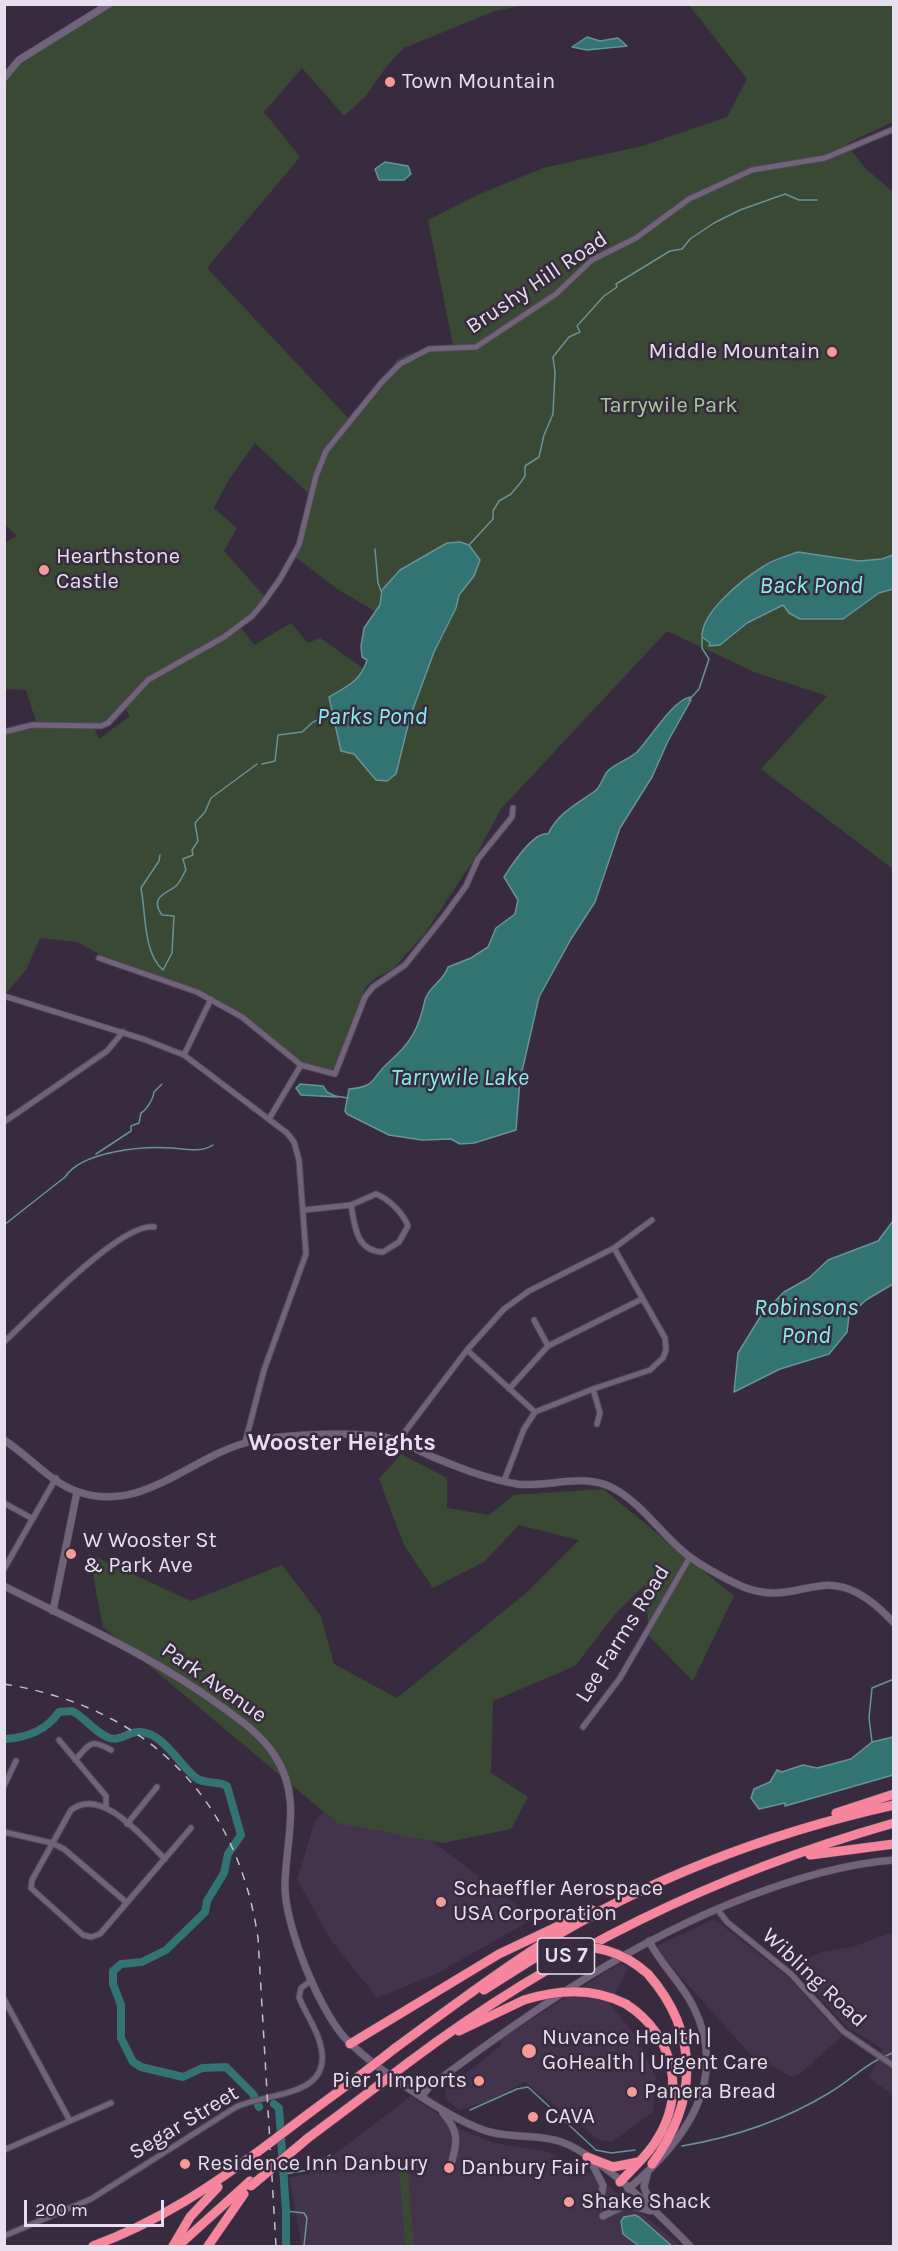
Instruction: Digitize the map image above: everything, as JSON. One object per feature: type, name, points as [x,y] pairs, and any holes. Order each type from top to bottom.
[{"type":"highway","points":[[752,1845],[807,1822],[894,1794]]},
{"type":"highway","name":"US 7","points":[[246,2162],[479,1987],[540,1946],[613,1905],[688,1869],[752,1845],[817,1824],[894,1805]]},
{"type":"highway","name":"US 7","points":[[250,2184],[482,2008],[569,1955],[644,1917],[739,1878],[818,1847],[894,1823]]},
{"type":"highway","points":[[739,1878],[814,1854],[894,1844]]},
{"type":"highway","points":[[350,2044],[510,1948],[640,1888],[688,1869]]},
{"type":"highway","points":[[394,2049],[524,1965],[559,1949],[589,1946],[607,1950],[633,1962],[648,1974],[676,2015],[684,2037],[688,2071],[679,2117],[652,2164]]},
{"type":"highway","points":[[409,2062],[475,2022],[524,2000],[554,1992],[574,1991],[602,1994],[626,2004],[643,2016],[657,2032],[667,2051],[674,2082],[672,2103],[666,2123],[624,2186]]},
{"type":"highway","points":[[587,2157],[613,2167],[638,2162]]},
{"type":"highway","points":[[93,2247],[172,2210],[246,2162]]},
{"type":"highway","points":[[173,2247],[200,2205],[246,2162]]},
{"type":"highway","points":[[178,2247],[250,2184]]},
{"type":"highway","points":[[208,2247],[250,2184]]},
{"type":"main road","points":[[4,78],[19,60],[109,4]]},
{"type":"main road","points":[[4,1440],[77,1492],[108,1498],[132,1496],[245,1443],[271,1439],[350,1435],[381,1436],[398,1441],[454,1466],[504,1481],[534,1485],[585,1480],[600,1482],[638,1506],[690,1557],[742,1586],[757,1591],[788,1591],[829,1584],[852,1589],[870,1600],[894,1623]]},
{"type":"main road","points":[[53,1611],[77,1492]]},
{"type":"main road","name":"Park Avenue","points":[[4,1586],[178,1675],[247,1725],[277,1758],[292,1804],[285,1880],[286,1903],[312,1980],[332,2021],[350,2044],[459,2120],[486,2131],[559,2142],[587,2157],[655,2212],[690,2247]]},
{"type":"main road","points":[[422,2096],[429,2087],[552,1997],[649,1941],[717,1909],[819,1873],[856,1864],[894,1860]]},
{"type":"main road","points":[[624,2186],[652,2164],[683,2132],[696,2110],[704,2085],[706,2058],[703,2033],[693,2007],[649,1941]]},
{"type":"main road","points":[[438,2107],[457,2134],[452,2161]]},
{"type":"main road","points":[[587,2157],[602,2180],[600,2205]]},
{"type":"main road","points":[[652,2164],[644,2183],[655,2212]]},
{"type":"main road","points":[[603,2216],[627,2204],[655,2212]]},
{"type":"street","name":"Brushy Hill Road","points":[[4,732],[32,725],[101,726],[108,723],[147,680],[224,637],[252,616],[293,559],[303,533],[316,476],[326,451],[382,382],[405,360],[429,350],[476,347],[556,294],[592,260],[636,238],[682,203],[747,171],[825,158],[894,129]]},
{"type":"street","points":[[99,958],[176,982],[211,999],[242,1017],[301,1065],[335,1074],[365,997],[373,987],[405,965],[445,915],[466,885],[478,859],[512,817],[513,808]]},
{"type":"street","points":[[5,996],[123,1032],[184,1055],[287,1133],[298,1151],[306,1240],[302,1268],[264,1370],[245,1443]]},
{"type":"street","points":[[184,1055],[211,999]]},
{"type":"street","points":[[4,1122],[107,1051],[123,1032]]},
{"type":"street","points":[[268,1119],[301,1065]]},
{"type":"street","points":[[304,1209],[351,1205],[376,1194],[383,1197],[408,1226],[399,1242],[383,1251],[366,1248],[359,1240],[351,1205]]},
{"type":"street","points":[[398,1441],[467,1350],[516,1299],[614,1248],[652,1220]]},
{"type":"street","points":[[4,1342],[108,1247],[129,1233],[141,1228],[154,1227]]},
{"type":"street","points":[[504,1481],[524,1429],[535,1412],[592,1389],[650,1370],[663,1358],[666,1350],[664,1338],[614,1248]]},
{"type":"street","points":[[509,1389],[548,1346],[642,1299]]},
{"type":"street","points":[[534,1320],[548,1346]]},
{"type":"street","points":[[467,1350],[535,1412]]},
{"type":"street","points":[[592,1389],[600,1413],[597,1424]]},
{"type":"street","points":[[4,1569],[56,1478]]},
{"type":"street","points":[[4,1503],[33,1519]]},
{"type":"street","name":"Lee Farms Road","points":[[583,1727],[620,1678],[690,1557]]},
{"type":"street","points":[[59,1740],[106,1796],[106,1806]]},
{"type":"street","points":[[75,1760],[92,1743],[97,1742],[111,1750]]},
{"type":"street","points":[[4,1786],[16,1761]]},
{"type":"street","points":[[127,1824],[157,1787]]},
{"type":"street","points":[[165,1858],[106,1806],[89,1802],[78,1804],[71,1810],[32,1880],[31,1888],[83,1935],[91,1937],[100,1934],[191,1828]]},
{"type":"street","points":[[4,1832],[52,1844],[72,1856],[126,1902]]},
{"type":"street","name":"Wibling Road","points":[[717,1909],[723,1918],[791,1974],[843,2031],[894,2066]]},
{"type":"street","name":"Segar Street","points":[[4,2236],[91,2199],[213,2120],[248,2102],[296,2091],[308,2084],[317,2073],[322,2059],[321,2046],[299,1997],[301,1988],[312,1980]]},
{"type":"street","points":[[4,1999],[70,2121]]},
{"type":"street","points":[[4,2150],[111,2103]]},
{"type":"shaded area","points":[[367,1765],[393,1812],[535,1918],[436,1974],[377,1998],[330,1939],[297,1879],[315,1821]]},
{"type":"shaded area","points":[[714,1919],[790,1979],[842,2036],[801,2073],[792,2077],[751,2055],[662,1956],[657,1946]]},
{"type":"shaded area","points":[[893,1932],[893,2095],[869,2078],[883,2049],[847,2027],[786,1961],[799,1962],[822,1952],[852,1947]]},
{"type":"shaded area","points":[[620,1963],[628,1968],[610,2004],[636,2036],[656,2077],[653,2112],[612,2142],[599,2140],[525,2082],[490,2100],[460,2110],[447,2101],[445,2090],[502,2045],[499,2040]]},
{"type":"shaded area","name":"Danbury Fair","points":[[411,2096],[462,2130],[494,2143],[545,2151],[574,2163],[608,2185],[681,2246],[302,2246],[289,2178],[310,2173]]},
{"type":"green space","name":"Tarrywile Park","points":[[105,5],[524,5],[495,11],[404,48],[386,67],[365,97],[344,116],[302,68],[264,112],[300,157],[207,268],[350,420],[397,360],[407,354],[453,346],[428,220],[477,195],[543,168],[642,146],[727,117],[747,79],[689,5],[893,5],[893,122],[846,144],[866,169],[893,192],[893,869],[761,769],[827,696],[754,672],[667,631],[501,809],[473,861],[425,933],[393,969],[374,979],[365,988],[336,1065],[330,1072],[299,1064],[259,1029],[165,978],[101,955],[77,942],[40,938],[26,970],[5,994],[5,734],[38,728],[26,690],[5,689],[5,543],[17,536],[5,525],[5,74]],"holes":[[[255,443],[309,494],[294,556],[337,589],[378,613],[366,670],[320,638],[308,643],[291,623],[254,645],[240,626],[266,598],[224,551],[237,528],[214,508],[228,481]],[[125,708],[130,716],[99,739],[94,728],[113,718]]]},
{"type":"green space","points":[[401,1454],[447,1478],[447,1508],[489,1515],[514,1495],[603,1489],[734,1596],[693,1681],[649,1636],[645,1585],[616,1613],[575,1666],[493,1701],[491,1773],[528,1797],[511,1829],[443,1843],[337,1823],[103,1627],[89,1554],[191,1601],[282,1565],[321,1616],[334,1664],[397,1698],[526,1593],[579,1540],[519,1525],[484,1562],[433,1588],[404,1545],[379,1479]]},
{"type":"green space","points":[[405,2164],[408,2169],[414,2246],[405,2246],[399,2169]]},
{"type":"water","points":[[587,37],[600,41],[618,38],[627,46],[587,50],[572,47]]},
{"type":"water","points":[[385,162],[408,166],[411,174],[404,180],[379,180],[375,169]]},
{"type":"water","name":"Parks Pond","points":[[460,542],[469,545],[480,560],[474,576],[459,595],[456,608],[434,652],[410,717],[396,774],[387,781],[376,780],[354,754],[341,751],[329,697],[352,683],[364,667],[367,660],[362,657],[361,646],[364,628],[380,605],[382,590],[400,570],[447,543]]},
{"type":"water","name":"Back Pond","points":[[798,552],[859,561],[882,559],[893,555],[893,589],[879,593],[843,619],[800,619],[789,613],[783,605],[747,623],[720,645],[709,646],[710,643],[702,637],[704,627],[708,617],[725,597],[745,579],[768,564]]},
{"type":"water","name":"Tarrywile Lake","points":[[690,697],[691,700],[668,741],[652,777],[620,828],[595,902],[571,939],[539,997],[520,1080],[516,1130],[474,1143],[460,1144],[451,1139],[422,1140],[389,1135],[347,1114],[345,1111],[349,1089],[370,1084],[383,1067],[403,1048],[417,1027],[427,995],[444,976],[448,967],[471,958],[488,947],[496,928],[515,914],[518,900],[504,877],[523,850],[536,838],[548,834],[563,814],[597,790],[609,769],[637,752],[676,705]]},
{"type":"water","points":[[300,1084],[323,1086],[327,1092],[337,1097],[301,1095],[296,1088]]},
{"type":"water","name":"Robinsons Pond","points":[[893,1221],[893,1284],[866,1300],[849,1316],[847,1332],[829,1354],[780,1369],[734,1392],[738,1353],[762,1314],[784,1292],[809,1278],[828,1260],[878,1241]]},
{"type":"water","points":[[893,1737],[893,1775],[785,1806],[785,1803],[759,1809],[751,1798],[754,1789],[770,1782],[777,1770],[782,1772],[803,1765],[817,1768],[851,1759],[872,1742]]},
{"type":"water","points":[[635,2215],[672,2246],[639,2246],[623,2234],[621,2221],[624,2217]]},
{"type":"waterway","points":[[469,545],[493,519],[493,511],[499,501],[511,494],[521,482],[525,476],[525,466],[539,457],[544,435],[553,414],[555,372],[553,357],[569,337],[580,332],[577,326],[604,296],[617,287],[616,284],[670,251],[682,249],[690,239],[740,210],[785,194],[799,200],[817,200]]},
{"type":"waterway","points":[[375,549],[378,583],[381,591]]},
{"type":"waterway","points":[[689,700],[699,689],[709,659],[702,648],[702,638]]},
{"type":"waterway","points":[[262,764],[275,761],[278,735],[302,732],[313,722],[335,713]]},
{"type":"waterway","points":[[160,855],[159,861],[141,888],[146,932],[152,954],[163,970],[172,953],[174,916],[162,915],[158,909],[158,900],[177,885],[186,870],[183,859],[193,855],[192,850],[198,841],[195,823],[205,812],[211,798],[257,764]]},
{"type":"waterway","points":[[96,1154],[131,1131],[131,1126],[139,1123],[141,1113],[162,1084]]},
{"type":"waterway","points":[[335,1096],[348,1098]]},
{"type":"waterway","points":[[4,1225],[65,1177],[73,1168],[85,1161],[130,1149],[198,1150],[213,1145]]},
{"type":"waterway","points":[[872,1742],[869,1718],[872,1688],[894,1679]]},
{"type":"waterway","points":[[4,1739],[35,1732],[48,1724],[59,1712],[72,1711],[109,1738],[117,1739],[136,1732],[149,1734],[164,1744],[196,1778],[227,1786],[241,1835],[228,1854],[224,1873],[207,1901],[205,1912],[166,1950],[142,1962],[121,1964],[113,1971],[113,1984],[121,2005],[121,2038],[133,2062],[141,2067],[183,2077],[202,2068],[226,2067],[253,2094],[259,2107]]},
{"type":"waterway","points":[[884,2057],[894,2052]]},
{"type":"waterway","points":[[682,2146],[740,2133],[776,2120],[836,2089],[879,2059]]},
{"type":"waterway","points":[[470,2110],[517,2089],[528,2087],[596,2150],[611,2153],[635,2150]]},
{"type":"waterway","points":[[274,2104],[279,2108],[286,2246]]},
{"type":"waterway","points":[[284,2174],[309,2170],[330,2155]]},
{"type":"waterway","points":[[286,2211],[304,2213],[307,2218],[304,2246]]},
{"type":"railway","points":[[4,1684],[55,1696],[101,1713],[141,1737],[176,1766],[206,1801],[229,1842],[247,1887],[258,1938],[276,2246]]},
{"type":"place","name":"Town Mountain","points":[[390,82]]},
{"type":"place","name":"Middle Mountain","points":[[832,352]]},
{"type":"place","name":"Hearthstone Castle","points":[[44,570]]},
{"type":"place","name":"W Wooster St & Park Ave","points":[[71,1554]]},
{"type":"place","name":"Schaeffler Aerospace USA Corporation","points":[[441,1902]]},
{"type":"place","name":"Nuvance Health | GoHealth | Urgent Care","points":[[529,2051]]},
{"type":"place","name":"Pier 1 Imports","points":[[479,2081]]},
{"type":"place","name":"Panera Bread","points":[[632,2092]]},
{"type":"place","name":"CAVA","points":[[533,2117]]},
{"type":"place","name":"Residence Inn Danbury","points":[[185,2164]]},
{"type":"place","name":"Danbury Fair","points":[[449,2168]]},
{"type":"place","name":"Shake Shack","points":[[569,2202]]},
{"type":"district","name":"Wooster Heights","points":[[342,1443]]}]
